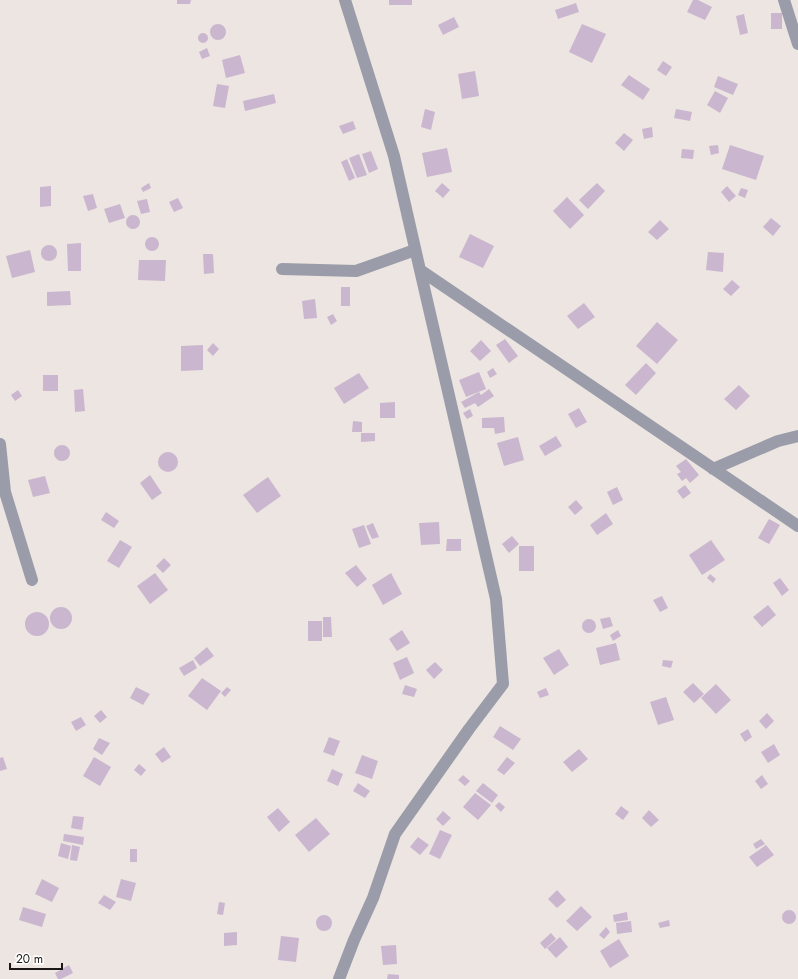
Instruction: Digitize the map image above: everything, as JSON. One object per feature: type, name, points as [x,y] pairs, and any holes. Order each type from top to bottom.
[{"type":"street","points":[[339,979],[354,940],[373,898],[395,834],[469,729],[503,684],[496,599],[416,250],[394,156],[345,0]]},
{"type":"street","points":[[784,0],[798,44]]},
{"type":"street","points":[[282,269],[356,271],[416,250]]},
{"type":"street","points":[[420,270],[798,526]]},
{"type":"street","points":[[713,469],[778,441],[798,436]]},
{"type":"street","points":[[0,444],[5,492],[32,580]]},
{"type":"building","points":[[177,0],[191,0],[190,4],[177,4]]},
{"type":"building","points":[[389,0],[412,0],[412,5],[389,5]]},
{"type":"building","points":[[693,0],[698,0],[712,7],[705,20],[687,12]]},
{"type":"building","points":[[576,3],[579,12],[558,19],[555,10]]},
{"type":"building","points":[[771,13],[782,13],[782,29],[771,29]]},
{"type":"building","points":[[744,14],[748,33],[740,35],[736,16]]},
{"type":"building","points":[[454,17],[459,27],[443,35],[438,25]]},
{"type":"building","points":[[218,24],[224,26],[226,32],[224,38],[218,40],[212,38],[210,32],[212,26]]},
{"type":"building","points":[[582,24],[606,34],[592,63],[569,52]]},
{"type":"building","points":[[201,33],[205,33],[207,34],[207,42],[201,43],[198,40],[198,36]]},
{"type":"building","points":[[207,48],[210,56],[202,59],[199,52]]},
{"type":"building","points":[[240,55],[245,73],[226,78],[222,60]]},
{"type":"building","points":[[663,61],[672,67],[666,76],[657,70]]},
{"type":"building","points":[[475,71],[479,96],[462,99],[458,74]]},
{"type":"building","points":[[629,75],[650,89],[643,100],[621,85]]},
{"type":"building","points":[[718,76],[738,84],[733,95],[714,87]]},
{"type":"building","points":[[217,84],[229,86],[225,108],[213,106]]},
{"type":"building","points":[[715,91],[728,98],[720,113],[707,105]]},
{"type":"building","points":[[274,94],[276,103],[245,111],[243,101]]},
{"type":"building","points":[[425,109],[435,112],[431,130],[421,127]]},
{"type":"building","points":[[676,109],[692,112],[690,121],[674,118]]},
{"type":"building","points":[[353,121],[356,129],[343,134],[339,126]]},
{"type":"building","points":[[652,127],[653,137],[644,139],[642,129]]},
{"type":"building","points":[[624,133],[633,140],[624,151],[615,143]]},
{"type":"building","points":[[718,145],[719,153],[711,155],[709,146]]},
{"type":"building","points":[[730,145],[764,156],[756,180],[722,169]]},
{"type":"building","points":[[447,148],[452,172],[427,177],[422,153]]},
{"type":"building","points":[[682,149],[694,150],[693,159],[681,158]]},
{"type":"building","points":[[371,151],[378,169],[369,173],[362,154]]},
{"type":"building","points":[[359,154],[367,175],[357,178],[349,158]]},
{"type":"building","points":[[347,159],[355,178],[349,181],[341,162]]},
{"type":"building","points":[[149,183],[151,188],[143,192],[141,188]]},
{"type":"building","points":[[442,183],[450,190],[443,198],[435,191]]},
{"type":"building","points":[[597,183],[605,191],[588,209],[579,200]]},
{"type":"building","points":[[51,186],[51,206],[40,207],[40,187]]},
{"type":"building","points":[[727,186],[736,196],[729,202],[721,192]]},
{"type":"building","points":[[741,188],[748,190],[745,198],[738,195]]},
{"type":"building","points":[[93,194],[97,208],[88,211],[83,196]]},
{"type":"building","points":[[567,197],[584,215],[570,229],[553,211]]},
{"type":"building","points":[[178,198],[183,208],[174,212],[169,202]]},
{"type":"building","points":[[147,199],[150,212],[141,214],[137,201]]},
{"type":"building","points":[[120,204],[125,218],[109,223],[104,209]]},
{"type":"building","points":[[133,215],[138,217],[140,222],[138,227],[133,229],[128,227],[126,222],[128,217]]},
{"type":"building","points":[[771,218],[781,226],[773,236],[763,227]]},
{"type":"building","points":[[660,220],[669,229],[657,240],[648,232]]},
{"type":"building","points":[[470,234],[494,246],[483,268],[459,257]]},
{"type":"building","points":[[152,237],[157,239],[159,244],[157,249],[152,251],[147,249],[145,244],[147,239]]},
{"type":"building","points":[[81,243],[81,271],[68,271],[67,244]]},
{"type":"building","points":[[49,245],[56,250],[57,253],[52,260],[49,261],[42,256],[41,253],[46,246]]},
{"type":"building","points":[[30,250],[35,272],[12,278],[6,256]]},
{"type":"building","points":[[708,252],[724,253],[723,272],[706,270]]},
{"type":"building","points":[[203,254],[213,254],[214,273],[204,274]]},
{"type":"building","points":[[139,260],[166,260],[165,281],[138,280]]},
{"type":"building","points":[[732,280],[740,287],[731,296],[723,289]]},
{"type":"building","points":[[341,287],[350,287],[350,306],[341,306]]},
{"type":"building","points":[[70,291],[71,305],[47,306],[47,292]]},
{"type":"building","points":[[315,299],[317,318],[304,319],[302,301]]},
{"type":"building","points":[[584,303],[595,317],[578,329],[567,316]]},
{"type":"building","points":[[333,314],[337,321],[331,325],[327,317]]},
{"type":"building","points":[[657,322],[678,340],[657,364],[636,346]]},
{"type":"building","points":[[505,339],[518,356],[509,363],[496,345]]},
{"type":"building","points":[[481,340],[491,351],[480,361],[470,351]]},
{"type":"building","points":[[213,343],[219,349],[213,356],[207,350]]},
{"type":"building","points":[[203,345],[203,370],[181,371],[181,346]]},
{"type":"building","points":[[646,363],[656,373],[636,395],[625,385]]},
{"type":"building","points":[[493,368],[497,374],[490,378],[487,372]]},
{"type":"building","points":[[479,372],[486,389],[466,397],[459,380]]},
{"type":"building","points":[[359,373],[369,388],[344,404],[334,388]]},
{"type":"building","points":[[43,375],[58,375],[58,391],[43,391]]},
{"type":"building","points":[[739,385],[750,396],[736,410],[724,399]]},
{"type":"building","points":[[83,389],[85,411],[75,412],[74,390]]},
{"type":"building","points":[[489,389],[494,396],[478,407],[475,403],[465,408],[461,402],[479,392],[481,395]]},
{"type":"building","points":[[18,390],[22,396],[15,401],[11,395]]},
{"type":"building","points":[[395,402],[395,418],[380,418],[380,403]]},
{"type":"building","points":[[579,408],[587,422],[576,428],[568,414]]},
{"type":"building","points":[[470,409],[473,416],[467,419],[463,413]]},
{"type":"building","points":[[504,417],[505,432],[495,434],[494,428],[482,428],[482,418]]},
{"type":"building","points":[[353,421],[362,422],[362,432],[352,432]]},
{"type":"building","points":[[361,433],[375,433],[375,441],[361,442]]},
{"type":"building","points":[[556,436],[562,446],[545,456],[539,446]]},
{"type":"building","points":[[518,437],[524,460],[504,466],[497,443]]},
{"type":"building","points":[[59,445],[65,445],[70,450],[68,459],[65,461],[59,461],[54,456],[54,450]]},
{"type":"building","points":[[168,452],[175,455],[178,462],[175,469],[168,472],[161,469],[158,462],[161,455]]},
{"type":"building","points":[[686,459],[699,475],[690,483],[686,478],[682,481],[677,474],[681,472],[676,466]]},
{"type":"building","points":[[150,475],[162,493],[152,500],[140,483]]},
{"type":"building","points":[[45,476],[50,493],[33,497],[28,480]]},
{"type":"building","points":[[268,477],[281,496],[257,513],[243,495]]},
{"type":"building","points":[[685,485],[691,493],[683,499],[677,491]]},
{"type":"building","points":[[617,487],[623,500],[613,505],[607,492]]},
{"type":"building","points":[[576,500],[583,508],[575,515],[568,507]]},
{"type":"building","points":[[106,512],[119,521],[114,528],[101,520]]},
{"type":"building","points":[[606,513],[613,524],[597,535],[590,525]]},
{"type":"building","points":[[769,519],[780,525],[769,544],[758,538]]},
{"type":"building","points":[[439,522],[440,544],[421,545],[419,523]]},
{"type":"building","points":[[373,523],[379,537],[372,539],[366,526]]},
{"type":"building","points":[[364,525],[371,544],[359,548],[352,529]]},
{"type":"building","points":[[512,536],[519,544],[509,553],[502,544]]},
{"type":"building","points":[[447,539],[461,539],[461,551],[446,551]]},
{"type":"building","points":[[120,540],[132,547],[119,568],[107,561]]},
{"type":"building","points":[[711,540],[725,560],[702,575],[689,555]]},
{"type":"building","points":[[519,546],[534,546],[534,571],[519,571]]},
{"type":"building","points":[[164,558],[171,565],[163,573],[156,566]]},
{"type":"building","points":[[356,565],[367,579],[357,587],[345,573]]},
{"type":"building","points":[[155,573],[168,590],[150,604],[137,586]]},
{"type":"building","points":[[391,573],[402,594],[383,605],[372,585]]},
{"type":"building","points":[[710,574],[716,579],[713,583],[707,578]]},
{"type":"building","points":[[780,578],[789,590],[782,596],[773,583]]},
{"type":"building","points":[[662,596],[668,608],[660,612],[653,600]]},
{"type":"building","points":[[768,605],[776,615],[762,627],[753,617]]},
{"type":"building","points":[[61,607],[65,608],[71,614],[71,622],[65,628],[61,629],[57,628],[51,622],[50,618],[51,614],[57,608]]},
{"type":"building","points":[[37,612],[42,613],[48,619],[48,629],[42,635],[37,636],[32,635],[26,629],[25,624],[26,619],[32,613]]},
{"type":"building","points":[[323,617],[331,617],[332,637],[323,637]]},
{"type":"building","points":[[610,617],[613,626],[603,629],[600,619]]},
{"type":"building","points":[[589,619],[594,621],[596,626],[594,631],[589,633],[584,631],[582,626],[584,621]]},
{"type":"building","points":[[308,621],[322,621],[322,641],[308,641]]},
{"type":"building","points":[[402,630],[410,643],[397,651],[389,639]]},
{"type":"building","points":[[618,630],[621,636],[613,641],[610,635]]},
{"type":"building","points":[[616,643],[620,660],[600,665],[596,648]]},
{"type":"building","points":[[207,647],[214,656],[200,666],[194,658]]},
{"type":"building","points":[[559,649],[569,665],[554,675],[543,658]]},
{"type":"building","points":[[407,657],[414,673],[400,680],[393,663]]},
{"type":"building","points":[[193,660],[197,668],[184,676],[179,668]]},
{"type":"building","points":[[663,660],[673,661],[671,668],[662,666]]},
{"type":"building","points":[[435,662],[443,670],[434,679],[426,670]]},
{"type":"building","points":[[202,678],[221,691],[207,710],[188,696]]},
{"type":"building","points":[[693,683],[704,694],[694,703],[683,692]]},
{"type":"building","points":[[716,684],[731,700],[716,714],[701,698]]},
{"type":"building","points":[[405,685],[417,689],[414,697],[402,694]]},
{"type":"building","points":[[136,687],[150,694],[143,705],[130,698]]},
{"type":"building","points":[[227,687],[231,690],[225,697],[221,693]]},
{"type":"building","points":[[546,688],[549,695],[540,698],[537,692]]},
{"type":"building","points":[[666,697],[674,720],[658,725],[650,702]]},
{"type":"building","points":[[101,710],[107,717],[100,723],[94,716]]},
{"type":"building","points":[[767,713],[774,721],[766,729],[759,721]]},
{"type":"building","points":[[81,717],[86,725],[76,731],[71,722]]},
{"type":"building","points":[[500,726],[521,739],[513,750],[493,737]]},
{"type":"building","points":[[748,729],[752,737],[745,742],[740,734]]},
{"type":"building","points":[[329,737],[340,741],[334,756],[323,752]]},
{"type":"building","points":[[99,738],[110,743],[102,755],[93,749]]},
{"type":"building","points":[[774,744],[780,755],[768,763],[761,752]]},
{"type":"building","points":[[164,747],[171,757],[162,763],[155,754]]},
{"type":"building","points":[[579,749],[588,759],[572,772],[563,762]]},
{"type":"building","points":[[362,755],[378,761],[372,779],[355,773]]},
{"type":"building","points":[[3,757],[7,769],[0,771],[0,758]]},
{"type":"building","points":[[94,757],[111,767],[100,786],[83,776]]},
{"type":"building","points":[[507,757],[515,763],[504,775],[497,770]]},
{"type":"building","points":[[139,764],[146,770],[141,776],[134,770]]},
{"type":"building","points":[[332,769],[343,774],[338,786],[327,781]]},
{"type":"building","points":[[463,775],[470,781],[465,786],[458,780]]},
{"type":"building","points":[[762,775],[768,784],[761,789],[755,781]]},
{"type":"building","points":[[358,783],[370,791],[365,798],[353,791]]},
{"type":"building","points":[[483,783],[498,795],[492,803],[476,791]]},
{"type":"building","points":[[475,793],[491,805],[478,820],[463,807]]},
{"type":"building","points":[[499,802],[505,807],[501,812],[495,806]]},
{"type":"building","points":[[621,806],[629,812],[623,820],[615,814]]},
{"type":"building","points":[[278,808],[290,822],[279,832],[267,817]]},
{"type":"building","points":[[649,810],[659,820],[651,827],[642,818]]},
{"type":"building","points":[[443,811],[451,818],[443,826],[436,819]]},
{"type":"building","points":[[73,816],[84,817],[82,830],[71,828]]},
{"type":"building","points":[[316,818],[330,834],[309,852],[295,835]]},
{"type":"building","points":[[440,830],[452,835],[440,859],[429,854]]},
{"type":"building","points":[[64,834],[84,837],[83,845],[63,841]]},
{"type":"building","points":[[418,837],[429,845],[420,855],[410,847]]},
{"type":"building","points":[[761,839],[765,844],[756,849],[753,844]]},
{"type":"building","points":[[61,843],[71,846],[68,859],[58,856]]},
{"type":"building","points":[[72,845],[80,847],[77,861],[70,860]]},
{"type":"building","points":[[766,845],[774,855],[757,867],[749,857]]},
{"type":"building","points":[[130,849],[137,849],[137,862],[130,862]]},
{"type":"building","points":[[42,879],[59,888],[52,902],[35,894]]},
{"type":"building","points":[[121,879],[136,883],[131,901],[116,897]]},
{"type":"building","points":[[557,890],[566,900],[557,908],[548,899]]},
{"type":"building","points":[[104,895],[116,902],[110,910],[98,903]]},
{"type":"building","points":[[219,902],[225,903],[223,915],[217,914]]},
{"type":"building","points":[[581,906],[592,917],[577,931],[566,921]]},
{"type":"building","points":[[23,907],[46,914],[42,927],[19,920]]},
{"type":"building","points":[[786,910],[792,910],[796,914],[796,920],[792,924],[786,924],[782,920],[782,914]]},
{"type":"building","points":[[627,912],[628,920],[614,922],[613,915]]},
{"type":"building","points":[[321,915],[327,915],[332,920],[330,929],[327,931],[321,931],[316,926],[316,920]]},
{"type":"building","points":[[669,920],[670,926],[660,928],[658,923]]},
{"type":"building","points":[[631,921],[632,932],[617,934],[616,923]]},
{"type":"building","points":[[606,927],[610,932],[604,939],[599,935]]},
{"type":"building","points":[[237,932],[237,945],[224,946],[224,933]]},
{"type":"building","points":[[551,933],[556,939],[545,949],[540,943]]},
{"type":"building","points":[[281,936],[299,938],[296,962],[278,960]]},
{"type":"building","points":[[560,937],[568,947],[556,958],[547,948]]},
{"type":"building","points":[[619,939],[629,956],[610,968],[600,951]]},
{"type":"building","points":[[396,945],[397,964],[383,965],[381,946]]},
{"type":"building","points":[[69,965],[73,973],[58,979],[55,973]]},
{"type":"building","points":[[388,974],[399,975],[399,979],[387,979]]}]
